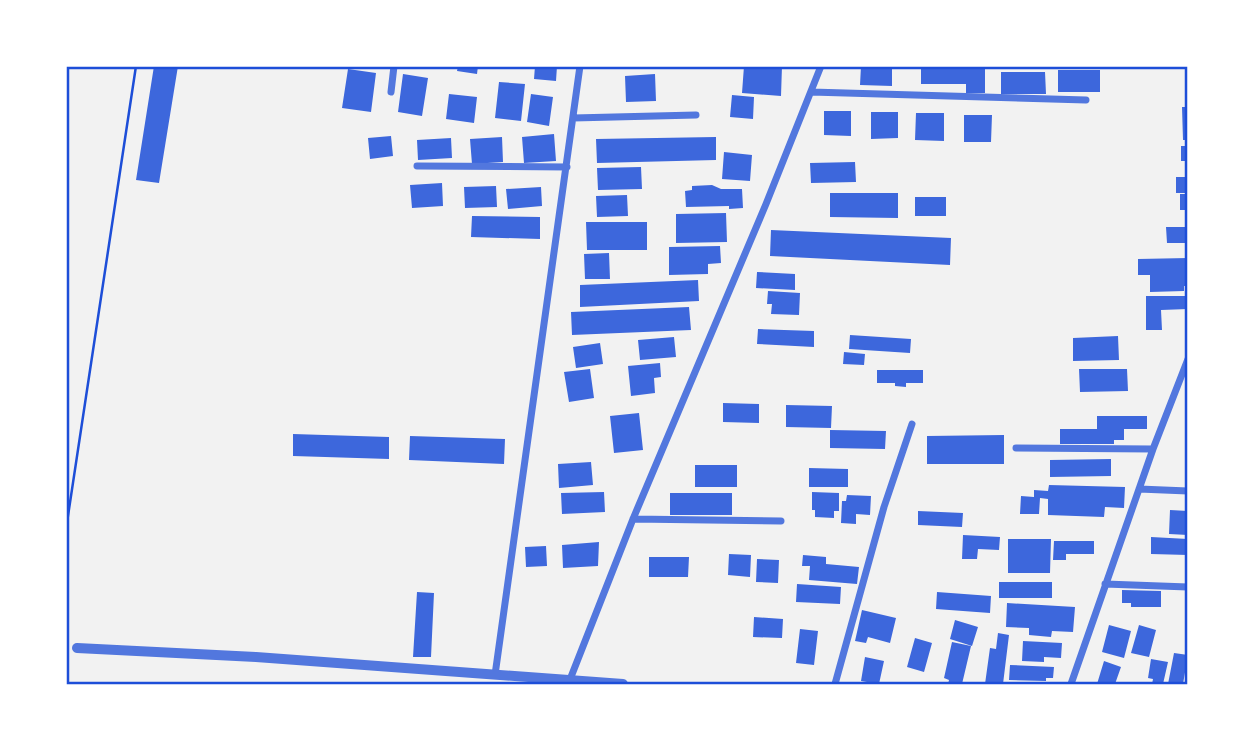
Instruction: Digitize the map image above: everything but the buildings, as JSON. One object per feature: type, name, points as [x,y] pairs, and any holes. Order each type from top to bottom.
[{"type":"street","points":[[391,92],[394,66]]},
{"type":"street","points":[[495,675],[580,66]]},
{"type":"street","points":[[569,681],[633,519],[821,66]]},
{"type":"street","points":[[811,92],[1086,100]]},
{"type":"street","points":[[573,118],[696,116]]},
{"type":"street","points":[[417,166],[567,167]]},
{"type":"street","points":[[1070,684],[1153,449],[1188,359]]},
{"type":"street","points":[[835,684],[884,507],[912,424]]},
{"type":"street","points":[[1016,448],[1153,449]]},
{"type":"street","points":[[1139,489],[1188,491]]},
{"type":"street","points":[[633,519],[781,521]]},
{"type":"street","points":[[1105,584],[1188,587]]},
{"type":"street","points":[[72,647],[269,658],[623,684]]},
{"type":"path","points":[[66,529],[136,66]]}]
